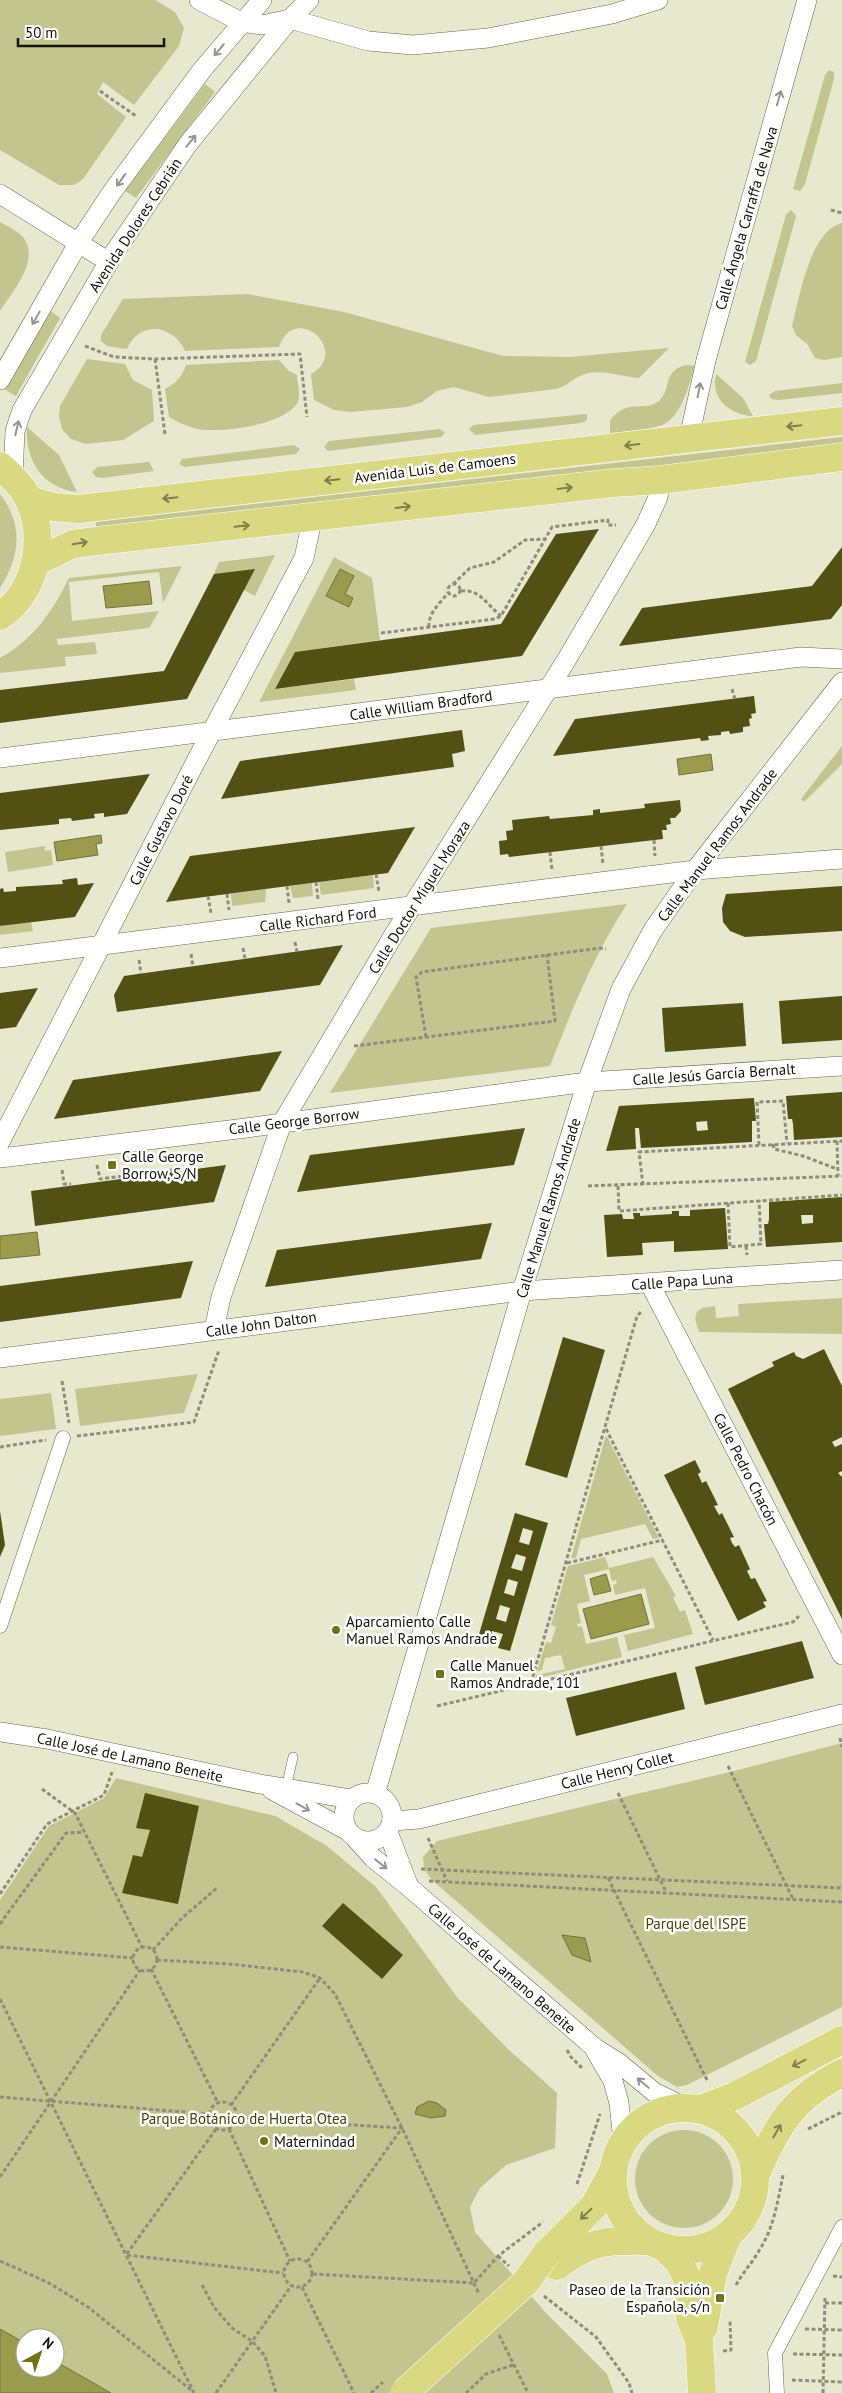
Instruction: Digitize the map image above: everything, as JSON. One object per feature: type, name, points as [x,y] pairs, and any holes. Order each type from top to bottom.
[{"type":"main road","name":"Avenida Luis de Camoens","points":[[29,500],[53,507],[79,509],[842,421]]},
{"type":"main road","points":[[36,562],[73,544],[613,483],[660,480],[842,457]]},
{"type":"main road","points":[[0,616],[7,612],[25,589],[36,562],[37,530],[29,500],[6,471]]},
{"type":"main road","points":[[404,2393],[551,2260],[594,2206],[612,2174],[616,2157],[623,2141],[644,2120],[661,2111],[693,2108],[735,2096],[842,2040]]},
{"type":"main road","points":[[551,2260],[610,2240],[657,2245],[690,2252],[712,2246],[728,2235],[742,2219],[752,2200],[756,2174],[768,2147],[794,2106],[804,2097],[842,2073]]},
{"type":"main road","points":[[693,2108],[722,2118],[739,2133],[751,2152],[756,2174]]},
{"type":"main road","points":[[612,2174],[614,2193],[620,2212],[631,2228],[679,2262],[688,2280],[690,2318],[699,2340],[702,2393]]},
{"type":"main road","points":[[699,2340],[707,2318],[708,2298],[713,2273],[728,2235]]},
{"type":"street","points":[[199,0],[241,22],[262,25],[290,19],[368,41],[413,45],[488,38],[612,14],[658,0]]},
{"type":"street","points":[[0,380],[79,242],[112,192],[179,101],[241,22],[262,0]]},
{"type":"street","name":"Avenida Dolores Cebrián","points":[[6,471],[22,410],[109,262],[188,144],[290,19],[309,0]]},
{"type":"street","name":"Calle Ángela Carraffa de Nava","points":[[690,438],[704,367],[807,0]]},
{"type":"street","points":[[0,194],[109,262]]},
{"type":"street","name":"Calle Doctor Miguel Moraza","points":[[214,1330],[221,1297],[282,1123],[413,906],[547,688],[567,659],[652,515],[658,497],[660,480]]},
{"type":"street","name":"Calle Gustavo Doré","points":[[0,1142],[304,558],[312,516]]},
{"type":"street","name":"Calle William Bradford","points":[[0,758],[801,657],[842,659]]},
{"type":"street","name":"Calle Manuel Ramos Andrade","points":[[375,1794],[522,1290],[587,1082],[621,989],[653,930],[695,870],[842,682]]},
{"type":"street","name":"Calle Richard Ford","points":[[0,958],[695,870],[842,859]]},
{"type":"street","name":"Calle Jesús García Bernalt","points":[[587,1082],[842,1066]]},
{"type":"street","name":"Calle George Borrow","points":[[0,1158],[587,1082]]},
{"type":"street","name":"Calle Papa Luna","points":[[522,1290],[650,1284],[842,1270]]},
{"type":"street","name":"Calle Pedro Chacón","points":[[650,1284],[842,1655]]},
{"type":"street","name":"Calle John Dalton","points":[[0,1358],[522,1290]]},
{"type":"street","points":[[0,1626],[67,1437]]},
{"type":"street","name":"Calle Henry Collet","points":[[390,1826],[842,1714]]},
{"type":"street","name":"Calle José de Lamano Beneite","points":[[0,1732],[68,1743],[260,1784],[351,1799]]},
{"type":"street","name":"Calle José de Lamano Beneite","points":[[260,1784],[352,1835],[373,1858],[418,1884],[594,2048],[619,2063],[654,2092],[693,2108]]},
{"type":"street","points":[[366,1793],[375,1794],[389,1804],[390,1826],[374,1842],[352,1835],[344,1820],[345,1809],[351,1799],[366,1793]]},
{"type":"street","name":"Calle José de Lamano Beneite","points":[[390,1826],[418,1884]]},
{"type":"street","name":"Calle José de Lamano Beneite","points":[[594,2048],[613,2081],[619,2103],[623,2141]]},
{"type":"street","points":[[777,2386],[776,2354],[842,2227]]},
{"type":"lane","points":[[286,1788],[293,1757]]},
{"type":"path","points":[[100,91],[136,116]]},
{"type":"path","points":[[831,210],[842,213]]},
{"type":"path","points":[[86,346],[114,357],[155,359],[300,354],[307,417]]},
{"type":"path","points":[[155,359],[164,434]]},
{"type":"path","points":[[381,633],[495,619],[501,616],[552,527],[608,520],[608,525],[616,525]]},
{"type":"path","points":[[429,627],[428,620],[448,593],[450,585],[470,568],[494,562],[525,540],[545,539]]},
{"type":"path","points":[[453,584],[458,585],[461,591]]},
{"type":"path","points":[[448,593],[455,597],[461,591],[472,590],[478,593],[486,604],[501,616]]},
{"type":"path","points":[[732,689],[735,698]]},
{"type":"path","points":[[654,840],[655,852]]},
{"type":"path","points":[[601,846],[603,860]]},
{"type":"path","points":[[550,852],[552,866]]},
{"type":"path","points":[[376,874],[379,892]]},
{"type":"path","points":[[316,882],[318,900]]},
{"type":"path","points":[[287,886],[290,904]]},
{"type":"path","points":[[227,894],[229,911]]},
{"type":"path","points":[[208,896],[211,913]]},
{"type":"path","points":[[295,942],[296,952]]},
{"type":"path","points":[[243,948],[245,959]]},
{"type":"path","points":[[426,1037],[416,977],[422,972],[546,954],[606,949]]},
{"type":"path","points":[[191,954],[193,967]]},
{"type":"path","points":[[354,1046],[555,1021],[546,954]]},
{"type":"path","points":[[139,960],[141,974]]},
{"type":"path","points":[[759,1145],[757,1102],[770,1099],[783,1101],[786,1144]]},
{"type":"path","points":[[588,1186],[840,1176],[837,1141]]},
{"type":"path","points":[[643,1185],[639,1152],[842,1141]]},
{"type":"path","points":[[772,1144],[774,1149],[803,1156],[838,1169]]},
{"type":"path","points":[[97,1165],[100,1179],[172,1170]]},
{"type":"path","points":[[62,1170],[64,1184],[71,1184]]},
{"type":"path","points":[[618,1186],[619,1211],[842,1195]]},
{"type":"path","points":[[728,1203],[730,1247],[746,1246],[760,1244],[759,1200]]},
{"type":"path","points":[[746,1246],[747,1255]]},
{"type":"path","points":[[531,1683],[637,1316],[644,1310]]},
{"type":"path","name":"Calle John Dalton","points":[[0,1447],[194,1422],[219,1350]]},
{"type":"path","points":[[62,1381],[67,1437]]},
{"type":"path","points":[[606,1428],[713,1640]]},
{"type":"path","points":[[566,1563],[663,1540]]},
{"type":"path","points":[[437,1706],[793,1622],[799,1616]]},
{"type":"path","points":[[840,1738],[842,1747]]},
{"type":"path","points":[[728,1766],[793,1899]]},
{"type":"path","points":[[0,1894],[47,1824],[71,1810],[104,1795],[112,1772]]},
{"type":"path","points":[[42,1789],[75,1813],[142,1947],[153,1950]]},
{"type":"path","points":[[618,1792],[666,1892]]},
{"type":"path","points":[[0,1924],[66,1833],[84,1832]]},
{"type":"path","points":[[428,1838],[447,1881]]},
{"type":"path","points":[[418,1869],[842,1888]]},
{"type":"path","points":[[608,1878],[708,2083]]},
{"type":"path","points":[[418,1884],[447,1881],[842,1902]]},
{"type":"path","points":[[153,1950],[182,1918],[218,1887]]},
{"type":"path","points":[[0,1946],[133,1958]]},
{"type":"path","points":[[140,1970],[135,1965],[133,1958],[136,1951],[142,1947]]},
{"type":"path","points":[[153,1950],[157,1960]]},
{"type":"path","points":[[151,1969],[157,1960]]},
{"type":"path","points":[[157,1960],[229,1964],[303,1972],[320,1978],[335,1994],[402,2128],[482,2299]]},
{"type":"path","points":[[140,1970],[151,1969]]},
{"type":"path","points":[[151,1969],[218,2103]]},
{"type":"path","points":[[0,2176],[140,1970]]},
{"type":"path","points":[[231,2105],[320,1978]]},
{"type":"path","points":[[0,2000],[193,2392]]},
{"type":"path","points":[[563,2043],[570,2057],[586,2071]]},
{"type":"path","points":[[0,2097],[208,2114]]},
{"type":"path","points":[[218,2103],[231,2105],[236,2111],[237,2118],[229,2128],[223,2130],[216,2129],[210,2122],[208,2114],[211,2107],[218,2103]]},
{"type":"path","points":[[576,2188],[598,2122],[600,2106]]},
{"type":"path","points":[[805,2131],[842,2112]]},
{"type":"path","points":[[237,2118],[402,2128]]},
{"type":"path","points":[[229,2128],[290,2261]]},
{"type":"path","points":[[307,2262],[402,2128]]},
{"type":"path","points":[[126,2255],[216,2129]]},
{"type":"path","points":[[734,2290],[741,2275],[761,2249],[768,2234],[779,2198],[784,2166]]},
{"type":"path","points":[[474,2283],[498,2256],[538,2226]]},
{"type":"path","points":[[126,2255],[283,2272]]},
{"type":"path","points":[[298,2259],[307,2262],[313,2274],[309,2282],[302,2287],[291,2286],[285,2280],[283,2272],[285,2266],[290,2261],[298,2259]]},
{"type":"path","points":[[0,2261],[49,2282],[88,2307],[193,2392]]},
{"type":"path","points":[[313,2274],[474,2283]]},
{"type":"path","points":[[202,2285],[214,2307],[232,2328],[252,2341],[265,2356],[276,2393]]},
{"type":"path","points":[[216,2393],[291,2286]]},
{"type":"path","points":[[302,2287],[354,2393]]},
{"type":"path","points":[[823,2393],[825,2295]]},
{"type":"path","points":[[559,2309],[596,2337],[629,2383],[632,2393]]},
{"type":"path","points":[[724,2351],[731,2350],[730,2314]]},
{"type":"path","points":[[789,2327],[842,2330]]},
{"type":"path","points":[[498,2332],[528,2393]]},
{"type":"path","points":[[776,2354],[842,2355]]},
{"type":"path","points":[[466,2393],[486,2374],[513,2365]]},
{"type":"path","points":[[777,2386],[823,2381],[842,2382]]},
{"type":"green space","points":[[0,0],[155,0],[175,12],[184,28],[179,46],[134,105],[103,82],[97,94],[126,117],[83,179],[74,185],[59,185],[0,150]]},
{"type":"green space","points":[[829,70],[834,72],[834,79],[805,184],[800,191],[793,189],[825,75]]},
{"type":"green space","points":[[205,84],[215,92],[136,198],[125,191]]},
{"type":"green space","points":[[791,210],[796,216],[756,361],[750,365],[745,362],[786,215]]},
{"type":"green space","points":[[0,222],[23,237],[28,246],[29,256],[23,276],[0,311]]},
{"type":"green space","points":[[842,223],[842,357],[824,360],[815,358],[807,344],[796,335],[792,326],[803,283],[814,252],[821,239],[831,229]]},
{"type":"green space","points":[[248,294],[344,312],[503,356],[570,357],[669,348],[639,378],[602,372],[587,373],[556,389],[489,397],[454,387],[437,391],[422,402],[407,407],[351,412],[334,410],[314,400],[311,374],[322,364],[325,354],[323,343],[307,329],[296,329],[286,334],[279,347],[185,351],[173,335],[156,329],[139,333],[127,349],[107,346],[101,341],[101,335],[123,299]]},
{"type":"green space","points":[[49,310],[60,318],[16,396],[4,389]]},
{"type":"green space","points":[[87,359],[125,364],[133,380],[152,390],[154,421],[123,440],[86,444],[71,439],[62,429],[59,416],[60,406]]},
{"type":"green space","points":[[279,360],[289,371],[297,375],[298,402],[289,412],[267,422],[241,428],[205,430],[186,425],[169,417],[165,389],[178,379],[186,365]]},
{"type":"green space","points":[[686,365],[695,366],[681,406],[671,419],[660,426],[610,433],[610,420],[617,413],[630,407],[648,406],[659,401],[663,396],[673,371]]},
{"type":"green space","points":[[716,374],[743,398],[753,416],[737,413],[724,404],[716,391]]},
{"type":"green space","points":[[842,383],[842,393],[779,400],[771,399],[769,395],[775,391]]},
{"type":"green space","points":[[587,414],[587,420],[581,423],[475,435],[469,429],[474,425]]},
{"type":"green space","points":[[27,427],[59,455],[77,492],[54,485],[38,470],[29,451]]},
{"type":"green space","points":[[440,429],[445,433],[441,437],[328,451],[324,447],[329,441]]},
{"type":"green space","points":[[842,437],[842,445],[96,530],[96,522]]},
{"type":"green space","points":[[294,445],[300,449],[296,454],[184,467],[179,464],[182,459]]},
{"type":"green space","points":[[149,462],[154,471],[103,478],[96,477],[92,472],[97,467]]},
{"type":"green space","points":[[0,494],[13,517],[16,541],[12,565],[0,588]]},
{"type":"green space","points":[[275,555],[255,596],[214,574],[219,562]]},
{"type":"green space","points":[[334,557],[372,578],[380,640],[295,652],[275,689],[354,679],[356,690],[259,702]]},
{"type":"green space","points":[[182,566],[163,603],[159,572],[69,582],[72,621],[159,611],[149,628],[57,639],[58,645],[95,642],[97,654],[65,657],[66,666],[0,673],[0,658],[23,642],[41,624],[69,578]]},
{"type":"green space","points":[[842,746],[842,764],[804,802],[801,799]]},
{"type":"green space","points":[[45,846],[45,851],[51,850],[53,865],[8,872],[5,852]]},
{"type":"green space","points":[[373,875],[374,888],[321,895],[319,882]]},
{"type":"green space","points":[[312,883],[313,896],[293,898],[290,886]]},
{"type":"green space","points":[[266,889],[265,902],[232,906],[231,894]]},
{"type":"green space","points":[[627,904],[604,943],[584,983],[550,1066],[330,1093],[431,928]]},
{"type":"green space","points":[[31,922],[33,931],[0,935],[0,926]]},
{"type":"green space","points":[[842,1298],[842,1334],[699,1332],[695,1319],[697,1312],[702,1308],[715,1306],[716,1318],[739,1316],[738,1304]]},
{"type":"green space","points":[[198,1374],[184,1413],[80,1426],[75,1389]]},
{"type":"green space","points":[[51,1393],[56,1429],[0,1436],[0,1399]]},
{"type":"green space","points":[[606,1435],[659,1538],[653,1539],[645,1524],[581,1539],[576,1558],[571,1558]]},
{"type":"green space","points":[[605,1557],[609,1568],[653,1557],[676,1596],[673,1597],[680,1612],[685,1610],[693,1634],[628,1651],[624,1635],[655,1628],[645,1588],[615,1595],[613,1585],[617,1583],[616,1580],[612,1581],[609,1569],[584,1575],[590,1601],[577,1604],[581,1623],[577,1624],[578,1627],[582,1626],[586,1644],[617,1637],[622,1657],[535,1679],[536,1675],[565,1669],[561,1655],[545,1658],[542,1670],[537,1671],[546,1642],[551,1643],[556,1627],[551,1625],[568,1566]]},
{"type":"green space","name":"Parque del ISPE","points":[[842,1743],[842,2007],[687,2085],[677,2087],[658,2076],[432,1880],[424,1869],[423,1857],[437,1841],[734,1771]]},
{"type":"green space","name":"Parque Botánico de Huerta Otea","points":[[116,1778],[275,1816],[327,1846],[376,1887],[457,1997],[508,2049],[557,2093],[555,2148],[506,2165],[480,2188],[470,2207],[475,2232],[547,2314],[607,2374],[614,2393],[111,2393],[65,2367],[65,2328],[15,2328],[15,2337],[0,2329],[0,1900],[49,1826],[104,1798]]},
{"type":"green space","points":[[684,2130],[703,2133],[719,2144],[730,2160],[733,2179],[730,2198],[719,2214],[703,2225],[684,2228],[665,2225],[649,2214],[638,2198],[635,2179],[638,2160],[649,2144],[665,2133]]},
{"type":"shaded area","points":[[340,569],[354,576],[345,594],[353,598],[349,607],[326,596]]},
{"type":"shaded area","points":[[149,581],[152,604],[106,608],[103,586]]},
{"type":"shaded area","points":[[711,754],[713,770],[679,775],[677,759]]},
{"type":"shaded area","points":[[101,835],[102,843],[96,844],[98,855],[57,861],[54,842]]},
{"type":"shaded area","points":[[37,1232],[40,1255],[0,1259],[0,1236]]},
{"type":"shaded area","points":[[606,1574],[611,1591],[594,1595],[590,1579]]},
{"type":"shaded area","points":[[641,1594],[649,1624],[591,1639],[583,1609]]},
{"type":"shaded area","points":[[562,1935],[585,1938],[591,1962],[572,1955]]},
{"type":"shaded area","points":[[429,2101],[437,2103],[446,2110],[445,2116],[431,2118],[415,2114],[417,2107]]},
{"type":"shaded area","points":[[0,2329],[15,2337],[15,2378],[65,2378],[65,2367],[111,2393],[0,2393]]},
{"type":"building","points":[[599,529],[522,656],[275,689],[295,652],[501,624],[556,534]]},
{"type":"building","points":[[842,547],[842,605],[831,619],[619,646],[642,608],[812,586]]},
{"type":"building","points":[[255,569],[187,699],[0,723],[0,690],[164,671],[214,574]]},
{"type":"building","points":[[754,696],[756,713],[751,714],[752,718],[749,719],[750,726],[743,727],[743,732],[730,734],[729,731],[721,732],[721,735],[708,736],[709,740],[701,741],[700,738],[553,756],[575,719]]},
{"type":"building","points":[[462,730],[465,751],[452,754],[454,767],[221,799],[240,761]]},
{"type":"building","points":[[150,774],[127,814],[104,817],[104,813],[94,814],[95,818],[72,821],[71,818],[59,819],[59,824],[0,830],[0,793]]},
{"type":"building","points":[[680,800],[681,811],[675,818],[670,818],[671,824],[666,825],[667,830],[662,830],[663,839],[509,857],[508,854],[500,855],[499,841],[507,840],[506,831],[513,830],[512,820],[549,816],[550,819],[593,815],[593,810],[600,809],[600,813],[645,808],[644,804]]},
{"type":"building","points":[[415,827],[388,873],[166,902],[190,856]]},
{"type":"building","points":[[77,878],[78,885],[94,883],[75,917],[0,926],[0,889],[3,888],[4,892],[16,891],[16,887],[63,884],[62,880]]},
{"type":"building","points":[[842,886],[842,931],[745,937],[730,931],[723,922],[722,908],[726,894]]},
{"type":"building","points":[[343,945],[320,985],[117,1012],[114,995],[124,976]]},
{"type":"building","points":[[38,988],[16,1027],[0,1029],[0,993]]},
{"type":"building","points":[[842,996],[842,1040],[782,1044],[779,1001]]},
{"type":"building","points":[[743,1003],[746,1046],[665,1052],[662,1008]]},
{"type":"building","points":[[282,1051],[260,1091],[54,1119],[73,1080]]},
{"type":"building","points":[[842,1092],[842,1137],[794,1140],[792,1119],[788,1119],[786,1096]]},
{"type":"building","points":[[754,1098],[756,1121],[752,1121],[752,1142],[641,1148],[639,1128],[635,1128],[636,1149],[606,1151],[619,1106]],"holes":[[[707,1121],[708,1130],[697,1131],[696,1122]]]},
{"type":"building","points":[[525,1128],[514,1165],[297,1192],[310,1155]]},
{"type":"building","points":[[226,1165],[214,1202],[35,1226],[31,1191]]},
{"type":"building","points":[[842,1197],[842,1242],[766,1247],[764,1224],[768,1224],[769,1202]],"holes":[[[801,1215],[813,1215],[813,1223],[802,1224]]]},
{"type":"building","points":[[725,1208],[728,1249],[674,1252],[674,1241],[642,1243],[643,1255],[607,1257],[604,1215],[622,1214],[623,1219],[634,1219],[633,1213],[640,1213],[640,1216],[672,1214],[672,1211],[679,1211],[679,1216],[690,1216],[690,1210]]},
{"type":"building","points":[[492,1223],[481,1259],[265,1287],[277,1250]]},
{"type":"building","points":[[193,1261],[181,1298],[0,1322],[0,1286]]},
{"type":"building","points":[[563,1337],[605,1350],[567,1478],[525,1465]]},
{"type":"building","points":[[824,1349],[842,1386],[842,1437],[832,1442],[835,1447],[842,1444],[842,1471],[838,1473],[842,1477],[842,1619],[728,1389],[774,1366],[772,1362],[794,1352],[796,1356],[803,1359]]},
{"type":"building","points":[[695,1460],[701,1472],[698,1474],[702,1483],[706,1481],[718,1505],[714,1506],[719,1515],[722,1513],[734,1537],[730,1538],[732,1543],[735,1547],[739,1545],[750,1569],[747,1571],[751,1579],[755,1578],[767,1601],[763,1602],[766,1607],[738,1621],[664,1475]]},
{"type":"building","points":[[0,1511],[5,1545],[0,1557]]},
{"type":"building","points":[[515,1513],[548,1523],[510,1651],[498,1648],[503,1634],[492,1631],[488,1645],[477,1641]],"holes":[[[523,1528],[533,1531],[529,1545],[519,1542]],[[516,1554],[526,1557],[522,1571],[511,1568]],[[508,1579],[518,1582],[514,1596],[504,1593]],[[500,1605],[510,1608],[506,1622],[496,1619]]]},
{"type":"building","points":[[802,1641],[814,1678],[705,1705],[695,1667]]},
{"type":"building","points":[[676,1672],[685,1709],[576,1736],[566,1698]]},
{"type":"building","points":[[145,1793],[199,1806],[178,1904],[122,1893],[133,1855],[142,1857],[150,1830],[136,1828]]},
{"type":"building","points":[[343,1903],[403,1955],[382,1979],[322,1926]]},
{"type":"place","name":"Calle George Borrow, S/N","points":[[112,1165]]},
{"type":"place","name":"Aparcamiento Calle Manuel Ramos Andrade","points":[[336,1630]]},
{"type":"place","name":"Calle Manuel Ramos Andrade, 101","points":[[440,1674]]},
{"type":"place","name":"Maternindad","points":[[264,2141]]},
{"type":"place","name":"Paseo de la Transición Española, s/n","points":[[720,2298]]}]
